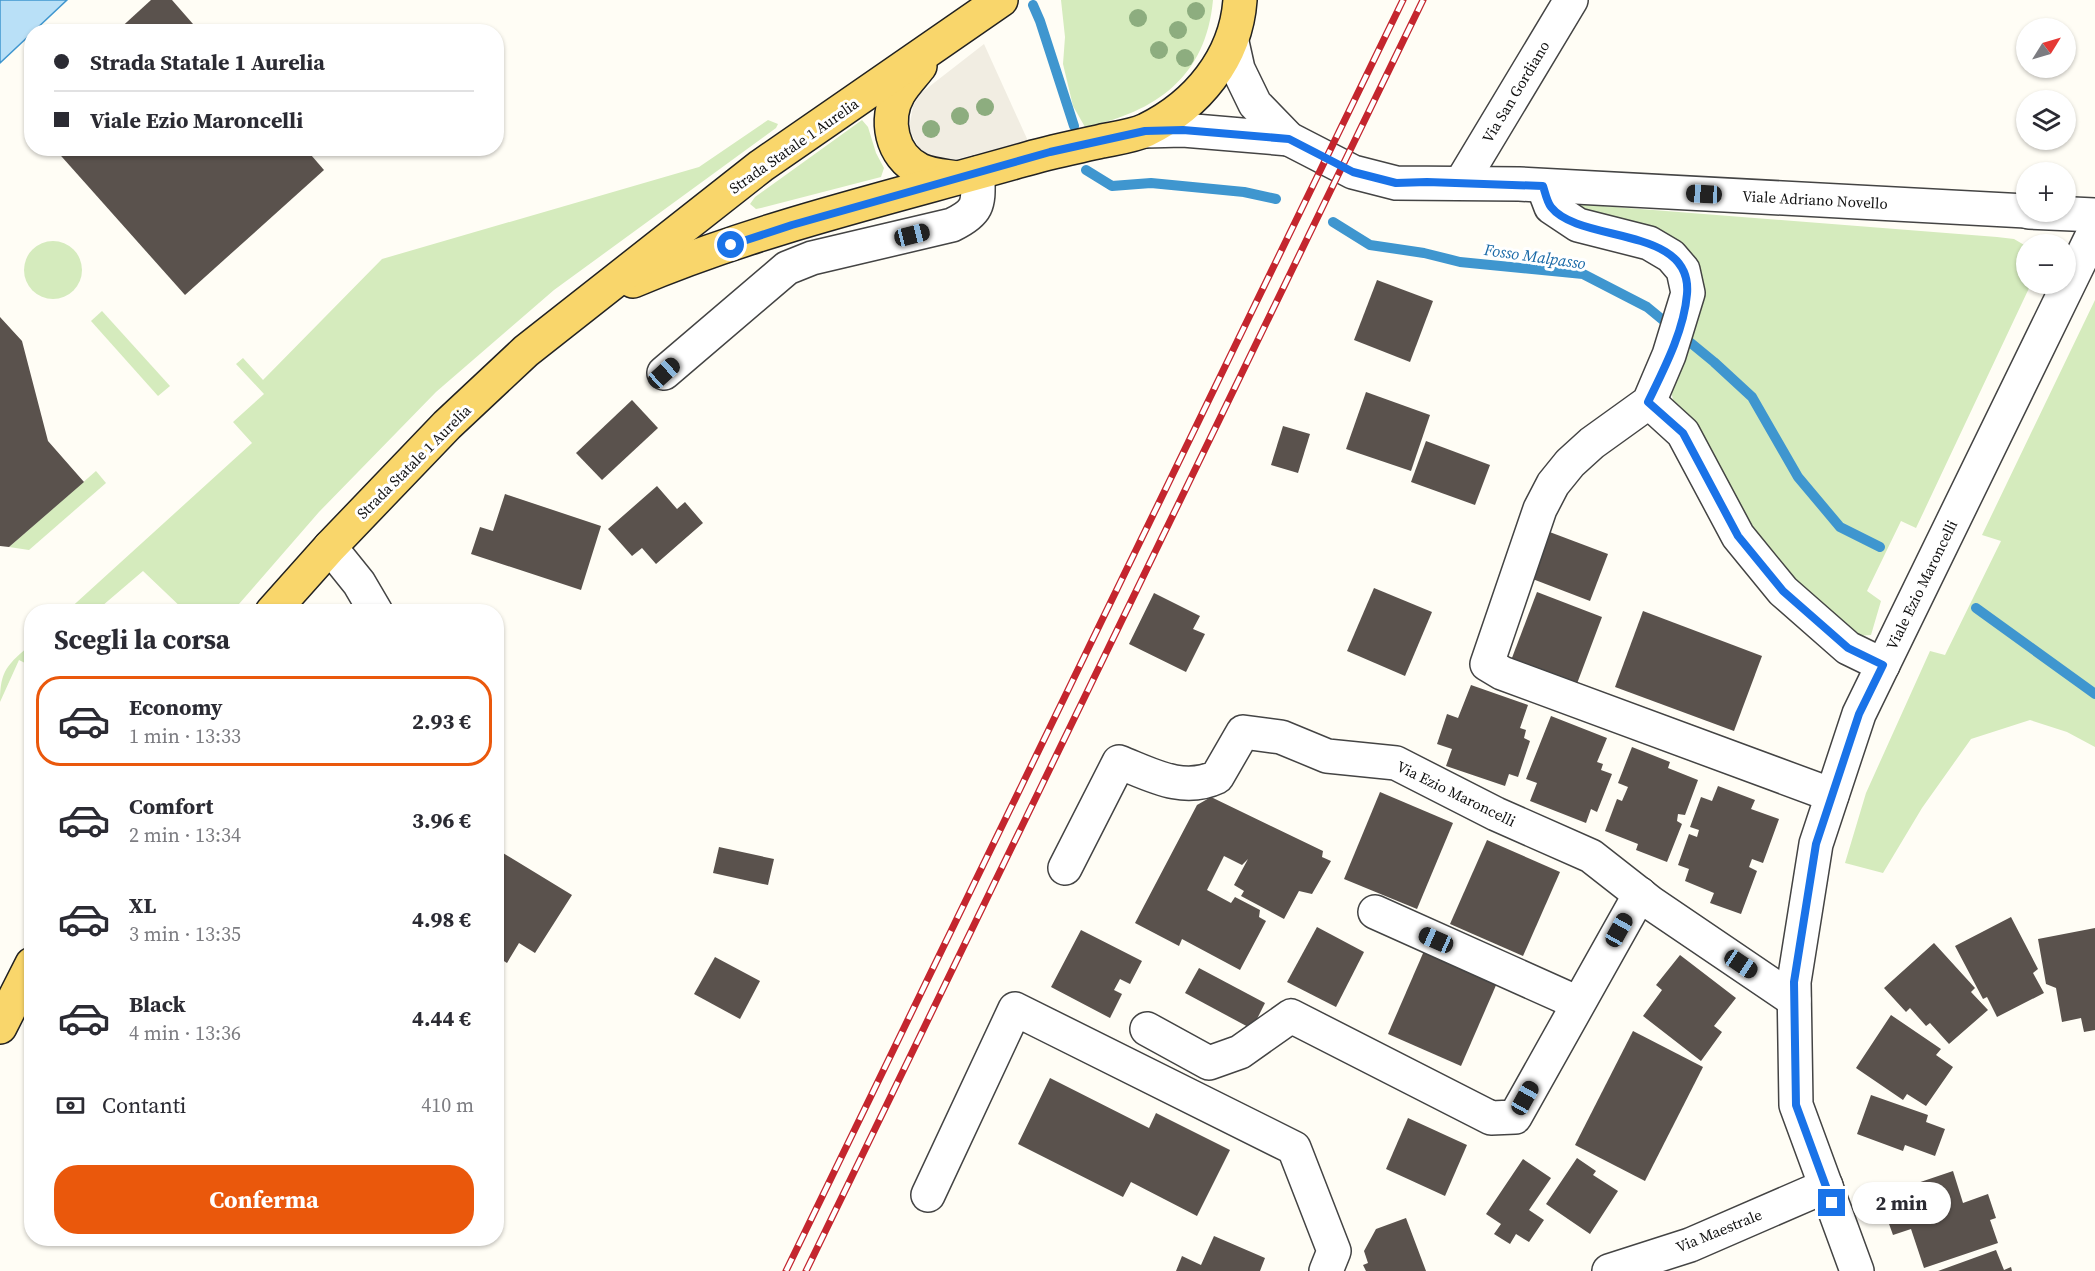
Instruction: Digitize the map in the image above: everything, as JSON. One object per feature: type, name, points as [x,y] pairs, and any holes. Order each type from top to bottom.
[{"type":"main road","name":"Strada Statale 1 Aurelia","points":[[593,298],[670,266],[781,229],[1050,152],[1135,133],[1174,112],[1207,84],[1232,42],[1240,0]]},
{"type":"main road","name":"Strada Statale 1 Aurelia","points":[[279,604],[330,547],[447,425],[526,351],[761,166],[1000,1]]},
{"type":"main road","points":[[938,44],[899,93],[894,107],[892,134],[904,160],[921,171],[968,175]]},
{"type":"main road","points":[[0,1027],[24,980]]},
{"type":"street","name":"Via San Gordiano","points":[[1461,183],[1571,0]]},
{"type":"street","name":"Viale Adriano Novello","points":[[1232,42],[1238,69],[1255,104],[1289,139],[1353,172],[1396,183],[1543,186],[2016,210]]},
{"type":"street","name":"Viale Adriano Novello","points":[[1135,133],[1183,130],[1289,139]]},
{"type":"street","points":[[664,373],[787,268],[812,258],[952,225],[970,216],[976,206],[968,175]]},
{"type":"street","points":[[1543,186],[1551,207],[1578,225],[1649,243],[1671,256],[1683,270],[1688,293],[1669,356],[1648,402],[1592,442],[1570,463],[1553,484],[1540,508],[1487,664],[1502,673],[1832,795]]},
{"type":"street","name":"Viale Adriano Novello","points":[[2076,214],[2095,215]]},
{"type":"street","name":"Viale Ezio Maroncelli","points":[[1857,1271],[1796,1105],[1794,982],[1816,844],[1859,714],[2095,230]]},
{"type":"street","points":[[1648,402],[1683,433],[1738,536],[1783,591],[1848,648],[1883,665]]},
{"type":"street","points":[[330,547],[359,583],[371,604]]},
{"type":"street","name":"Via Ezio Maroncelli","points":[[1065,868],[1119,762],[1173,783],[1189,786],[1217,777],[1243,732],[1281,737],[1327,756],[1396,763],[1496,814],[1591,856],[1640,894],[1794,1000]]},
{"type":"street","points":[[1147,1029],[1209,1063],[1240,1052],[1291,1016],[1491,1118],[1515,1117],[1640,894]]},
{"type":"street","points":[[1375,912],[1578,1004]]},
{"type":"street","points":[[927,1195],[1016,1009],[1294,1148],[1334,1251],[1326,1271]]},
{"type":"street","name":"Via Maestrale","points":[[1609,1271],[1690,1245],[1826,1186]]},
{"type":"green space","points":[[1061,0],[1213,0],[1208,27],[1200,50],[1188,70],[1173,87],[1155,101],[1134,112],[1085,127],[1073,106],[1063,64],[1065,37]]},
{"type":"green space","points":[[768,120],[778,124],[776,128],[554,290],[436,392],[319,512],[239,604],[178,604],[143,571],[104,604],[75,604],[252,443],[233,422],[264,394],[236,364],[243,358],[263,380],[382,259],[699,167]]},
{"type":"green space","points":[[862,120],[868,127],[876,153],[884,168],[881,177],[761,208],[756,209],[750,204],[755,197]]},
{"type":"green space","points":[[1577,204],[2016,240],[2016,294],[2026,294],[1916,528],[1901,521],[1867,591],[1881,601],[1871,635],[1857,636],[1767,555],[1674,406],[1670,384],[1697,287],[1581,210]]},
{"type":"green space","points":[[53,241],[64,243],[77,254],[82,270],[80,281],[69,294],[53,299],[42,297],[29,286],[24,270],[26,259],[37,246]]},
{"type":"green space","points":[[2095,300],[2095,747],[2067,732],[2030,720],[1971,739],[1922,808],[1883,873],[1845,863],[1866,793],[1930,651],[1945,655],[2001,541],[1982,535]]},
{"type":"green space","points":[[102,311],[170,386],[158,396],[91,321]]},
{"type":"green space","points":[[96,471],[106,483],[29,550],[9,547]]},
{"type":"green space","points":[[24,650],[24,662],[19,660],[0,702],[4,675],[16,657]]},
{"type":"shaded area","points":[[984,44],[1028,141],[953,160],[929,156],[920,150],[909,129],[913,106],[921,93]]},
{"type":"water","points":[[0,0],[67,0],[41,24],[24,24],[24,40],[0,63]]},
{"type":"building","points":[[151,0],[172,0],[193,24],[125,24]]},
{"type":"building","points":[[61,156],[312,156],[324,170],[185,295]]},
{"type":"building","points":[[1377,280],[1433,301],[1410,362],[1354,340]]},
{"type":"building","points":[[0,317],[22,341],[48,441],[84,482],[9,547],[0,546]]},
{"type":"building","points":[[1366,392],[1430,415],[1411,471],[1346,449]]},
{"type":"building","points":[[632,400],[658,428],[602,480],[576,453]]},
{"type":"building","points":[[1283,426],[1310,434],[1298,473],[1271,465]]},
{"type":"building","points":[[1426,441],[1490,465],[1475,505],[1411,482]]},
{"type":"building","points":[[657,486],[677,509],[685,502],[703,523],[656,564],[642,548],[632,556],[608,529]]},
{"type":"building","points":[[505,494],[601,526],[581,590],[471,554],[480,527],[493,531]]},
{"type":"building","points":[[1547,531],[1608,554],[1590,601],[1530,578]]},
{"type":"building","points":[[1374,588],[1432,612],[1405,676],[1347,651]]},
{"type":"building","points":[[1537,592],[1602,617],[1575,689],[1510,663]]},
{"type":"building","points":[[1154,593],[1200,616],[1193,629],[1205,634],[1186,672],[1129,644]]},
{"type":"building","points":[[1643,611],[1762,656],[1734,731],[1615,687]]},
{"type":"building","points":[[1471,685],[1528,705],[1520,728],[1526,730],[1524,738],[1530,741],[1518,777],[1509,774],[1505,786],[1446,766],[1452,749],[1437,744],[1447,714],[1458,718]]},
{"type":"building","points":[[1551,716],[1607,738],[1597,762],[1603,764],[1601,770],[1612,774],[1597,812],[1591,809],[1586,823],[1530,801],[1537,783],[1526,779]]},
{"type":"building","points":[[1632,747],[1670,762],[1668,768],[1698,780],[1685,815],[1678,814],[1677,821],[1682,824],[1667,862],[1636,850],[1638,844],[1605,831],[1617,799],[1622,801],[1628,787],[1618,783]]},
{"type":"building","points":[[1718,786],[1755,800],[1751,809],[1779,819],[1763,863],[1752,859],[1749,867],[1757,871],[1741,914],[1710,903],[1714,893],[1685,881],[1689,869],[1678,865],[1689,834],[1697,837],[1699,830],[1690,827],[1701,797],[1712,801]]},
{"type":"building","points":[[1380,792],[1453,823],[1417,909],[1344,879]]},
{"type":"building","points":[[1211,797],[1323,851],[1322,857],[1331,861],[1312,894],[1299,891],[1284,919],[1241,896],[1244,891],[1234,885],[1248,859],[1242,865],[1224,856],[1207,890],[1231,903],[1235,897],[1260,910],[1259,917],[1266,921],[1240,970],[1182,939],[1179,946],[1135,923],[1197,805]]},
{"type":"building","points":[[1487,840],[1560,872],[1523,956],[1450,924]]},
{"type":"building","points":[[719,847],[774,859],[768,885],[713,873]]},
{"type":"building","points":[[504,854],[572,895],[535,953],[519,943],[507,963],[504,961]]},
{"type":"building","points":[[2011,917],[2038,969],[2033,973],[2044,993],[1997,1017],[1987,997],[1983,999],[1955,946]]},
{"type":"building","points":[[1317,927],[1364,952],[1336,1007],[1287,982]]},
{"type":"building","points":[[2095,928],[2095,1030],[2084,1032],[2081,1018],[2062,1022],[2056,988],[2046,984],[2038,939]]},
{"type":"building","points":[[1081,930],[1142,961],[1130,984],[1120,979],[1114,990],[1122,994],[1110,1018],[1051,987]]},
{"type":"building","points":[[1934,943],[1975,988],[1971,992],[1988,1010],[1949,1044],[1930,1023],[1926,1026],[1910,1008],[1906,1012],[1884,988]]},
{"type":"building","points":[[1424,951],[1497,983],[1461,1066],[1388,1034]]},
{"type":"building","points":[[1680,955],[1736,998],[1714,1026],[1722,1032],[1701,1061],[1643,1016],[1662,990],[1656,985]]},
{"type":"building","points":[[715,957],[760,981],[740,1019],[694,994]]},
{"type":"building","points":[[1199,968],[1265,1003],[1252,1029],[1185,993]]},
{"type":"building","points":[[1891,1015],[1941,1049],[1936,1055],[1953,1067],[1926,1106],[1907,1094],[1903,1100],[1856,1068]]},
{"type":"building","points":[[1633,1031],[1703,1067],[1645,1181],[1575,1145]]},
{"type":"building","points":[[1050,1078],[1149,1128],[1156,1113],[1230,1150],[1197,1216],[1131,1182],[1123,1197],[1018,1144]]},
{"type":"building","points":[[1871,1095],[1928,1115],[1926,1122],[1945,1129],[1935,1156],[1905,1145],[1903,1151],[1857,1134]]},
{"type":"building","points":[[1408,1118],[1467,1145],[1445,1196],[1386,1169]]},
{"type":"building","points":[[1577,1158],[1596,1171],[1593,1175],[1618,1191],[1590,1234],[1546,1204]]},
{"type":"building","points":[[1523,1159],[1551,1178],[1529,1210],[1544,1220],[1529,1242],[1516,1234],[1510,1244],[1494,1234],[1501,1224],[1486,1214]]},
{"type":"building","points":[[1953,1171],[1963,1203],[1988,1194],[1996,1218],[1990,1220],[1998,1243],[1924,1268],[1911,1229],[1893,1235],[1879,1196]]},
{"type":"building","points":[[1406,1218],[1426,1271],[1366,1271],[1363,1265],[1368,1263],[1364,1251],[1376,1229]]},
{"type":"building","points":[[1214,1236],[1265,1258],[1260,1271],[1176,1271],[1182,1256],[1201,1265]]},
{"type":"building","points":[[1996,1250],[2004,1270],[2011,1267],[2012,1271],[1938,1271]]},
{"type":"waterway","name":"Fosso Malpasso","points":[[1033,5],[1074,126]]},
{"type":"waterway","name":"Fosso Malpasso","points":[[1086,170],[1112,186],[1151,183],[1244,192],[1276,199]]},
{"type":"waterway","name":"Fosso Malpasso","points":[[1333,222],[1370,245],[1424,253],[1460,262],[1583,274],[1647,307],[1714,362],[1752,397],[1798,477],[1840,527],[1880,547]]},
{"type":"waterway","name":"Fosso Malpasso","points":[[1976,608],[2095,694]]},
{"type":"railway","points":[[786,1271],[1403,0]]},
{"type":"railway","points":[[806,1271],[1423,0]]},
{"type":"route","points":[[731,245],[792,225],[1050,152],[1145,131],[1183,130],[1289,139],[1353,172],[1396,183],[1543,186],[1551,207],[1578,225],[1649,243],[1671,256],[1683,270],[1688,293],[1669,356],[1648,402],[1683,433],[1738,536],[1783,591],[1848,648],[1883,665],[1859,714],[1816,844],[1794,982],[1796,1105],[1832,1203]]}]
